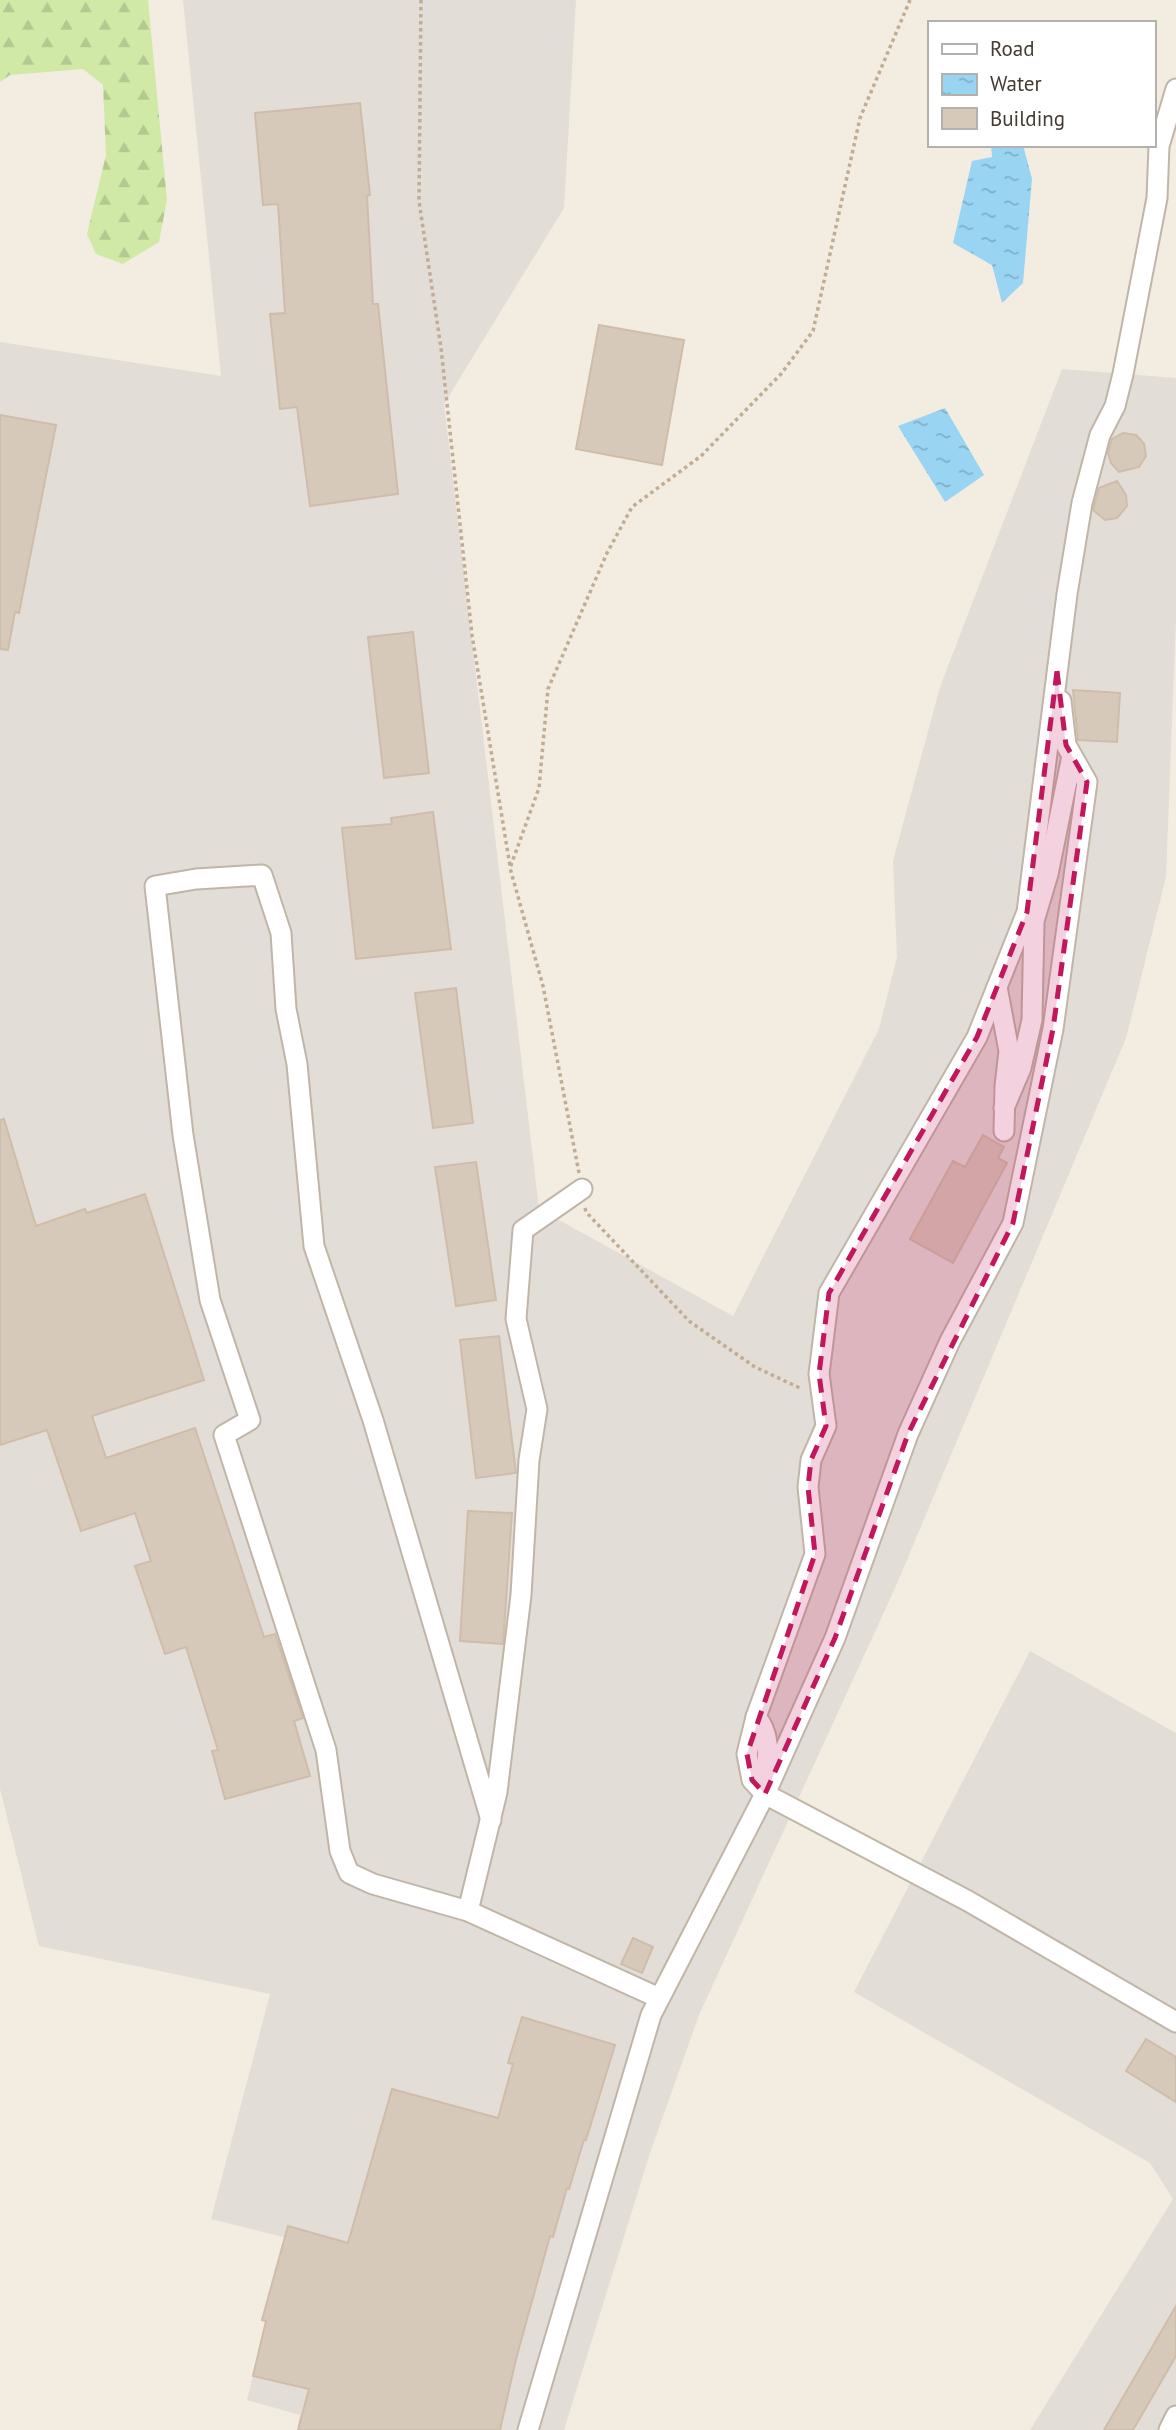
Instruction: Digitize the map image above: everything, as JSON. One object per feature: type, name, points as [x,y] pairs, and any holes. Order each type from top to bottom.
[{"type":"street","points":[[1176,89],[1159,146],[1157,198],[1115,406],[1100,435],[1082,503],[1056,671],[1027,912],[977,1037],[830,1293],[820,1374],[827,1426],[811,1460],[808,1487],[815,1554],[756,1717],[747,1754],[752,1780],[765,1794],[968,1901],[1176,2022]]},
{"type":"street","points":[[528,2430],[651,2015],[765,1794],[835,1638],[908,1434],[950,1341],[1013,1223],[1053,1030],[1087,782],[1066,745],[1056,671]]},
{"type":"street","points":[[1004,1108],[1021,1068],[1032,1020],[1034,921],[1048,874],[1072,756]]},
{"type":"street","points":[[491,1819],[373,1420],[314,1246],[297,1064],[286,1009],[281,933],[262,875],[197,879],[155,886],[183,1135],[210,1300],[250,1420],[224,1435],[326,1751],[340,1851],[349,1873],[373,1884],[468,1911],[659,1998]]},
{"type":"street","points":[[997,986],[1009,1051],[1004,1131]]},
{"type":"street","points":[[468,1911],[497,1792],[522,1595],[529,1460],[537,1409],[516,1319],[523,1230],[582,1189]]},
{"type":"street","points":[[1169,2430],[1176,2416]]},
{"type":"path","points":[[421,0],[419,201],[441,348],[472,635],[510,868],[543,986],[586,1212],[689,1321],[755,1367],[823,1398]]},
{"type":"path","points":[[510,868],[540,788],[548,690],[607,553],[632,507],[701,456],[780,374],[813,331],[836,217],[860,118],[910,0]]},
{"type":"highlighted area","points":[[1057,671],[1066,745],[1087,782],[1053,1029],[1013,1223],[908,1434],[835,1638],[765,1794],[752,1780],[747,1754],[815,1554],[808,1487],[811,1460],[826,1426],[819,1374],[829,1293],[977,1037],[1027,912]]},
{"type":"shaded area","points":[[183,0],[576,0],[564,208],[444,404],[539,1209],[733,1316],[879,1029],[897,957],[893,861],[940,687],[1062,369],[1176,378],[1176,618],[1166,877],[1126,1038],[896,1586],[699,2015],[650,2153],[564,2430],[297,2430],[300,2415],[247,2400],[287,2238],[211,2219],[270,1994],[39,1946],[0,1789],[0,342],[221,376]]},
{"type":"shaded area","points":[[1030,1651],[1176,1733],[1176,2430],[1030,2430],[1173,2199],[1150,2163],[854,1992]]},
{"type":"green space","points":[[0,0],[148,0],[167,200],[159,242],[123,264],[96,254],[87,234],[106,155],[103,85],[83,69],[10,75],[0,82]]},
{"type":"water","points":[[991,147],[1024,147],[1032,179],[1023,283],[1002,303],[992,265],[953,243],[972,161],[992,157]]},
{"type":"water","points":[[945,408],[984,475],[945,502],[898,426]]},
{"type":"building","points":[[360,103],[370,195],[367,196],[373,304],[378,304],[398,494],[310,506],[297,407],[280,409],[270,314],[285,313],[278,204],[263,205],[255,113]]},
{"type":"building","points":[[599,325],[684,340],[662,465],[576,449]]},
{"type":"building","points":[[0,415],[56,425],[19,613],[15,612],[8,650],[0,649]]},
{"type":"building","points":[[1123,433],[1136,435],[1140,439],[1144,444],[1146,456],[1139,467],[1119,472],[1111,463],[1108,453],[1112,439]]},
{"type":"building","points":[[1117,481],[1126,495],[1127,506],[1117,518],[1105,520],[1093,510],[1099,488]]},
{"type":"building","points":[[413,632],[429,773],[384,778],[368,637]]},
{"type":"building","points":[[1073,690],[1120,693],[1117,742],[1078,740]]},
{"type":"building","points":[[433,812],[451,949],[356,959],[342,828],[392,824],[391,818]]},
{"type":"building","points":[[456,988],[473,1123],[433,1128],[415,993]]},
{"type":"building","points":[[4,1119],[36,1226],[85,1209],[87,1213],[145,1194],[204,1380],[92,1416],[106,1458],[195,1428],[264,1637],[275,1634],[303,1718],[294,1721],[310,1776],[225,1799],[212,1751],[218,1750],[186,1647],[165,1654],[135,1566],[151,1561],[135,1513],[81,1531],[47,1430],[0,1445],[0,1120]]},
{"type":"building","points":[[983,1135],[1004,1147],[998,1158],[1007,1163],[953,1263],[910,1239],[953,1161],[965,1167]]},
{"type":"building","points":[[476,1162],[496,1300],[456,1306],[435,1167]]},
{"type":"building","points":[[499,1336],[516,1473],[476,1478],[460,1340]]},
{"type":"building","points":[[468,1511],[512,1513],[503,1644],[460,1641]]},
{"type":"building","points":[[633,1938],[653,1947],[642,1973],[621,1964]]},
{"type":"building","points":[[522,2017],[615,2045],[553,2237],[550,2236],[516,2359],[500,2430],[298,2430],[309,2389],[253,2376],[266,2321],[262,2320],[288,2226],[348,2243],[392,2089],[498,2118],[513,2064],[508,2063]]},
{"type":"building","points":[[1146,2039],[1176,2057],[1176,2102],[1126,2071]]},
{"type":"building","points":[[1176,2306],[1176,2356],[1133,2430],[1104,2430]]}]
